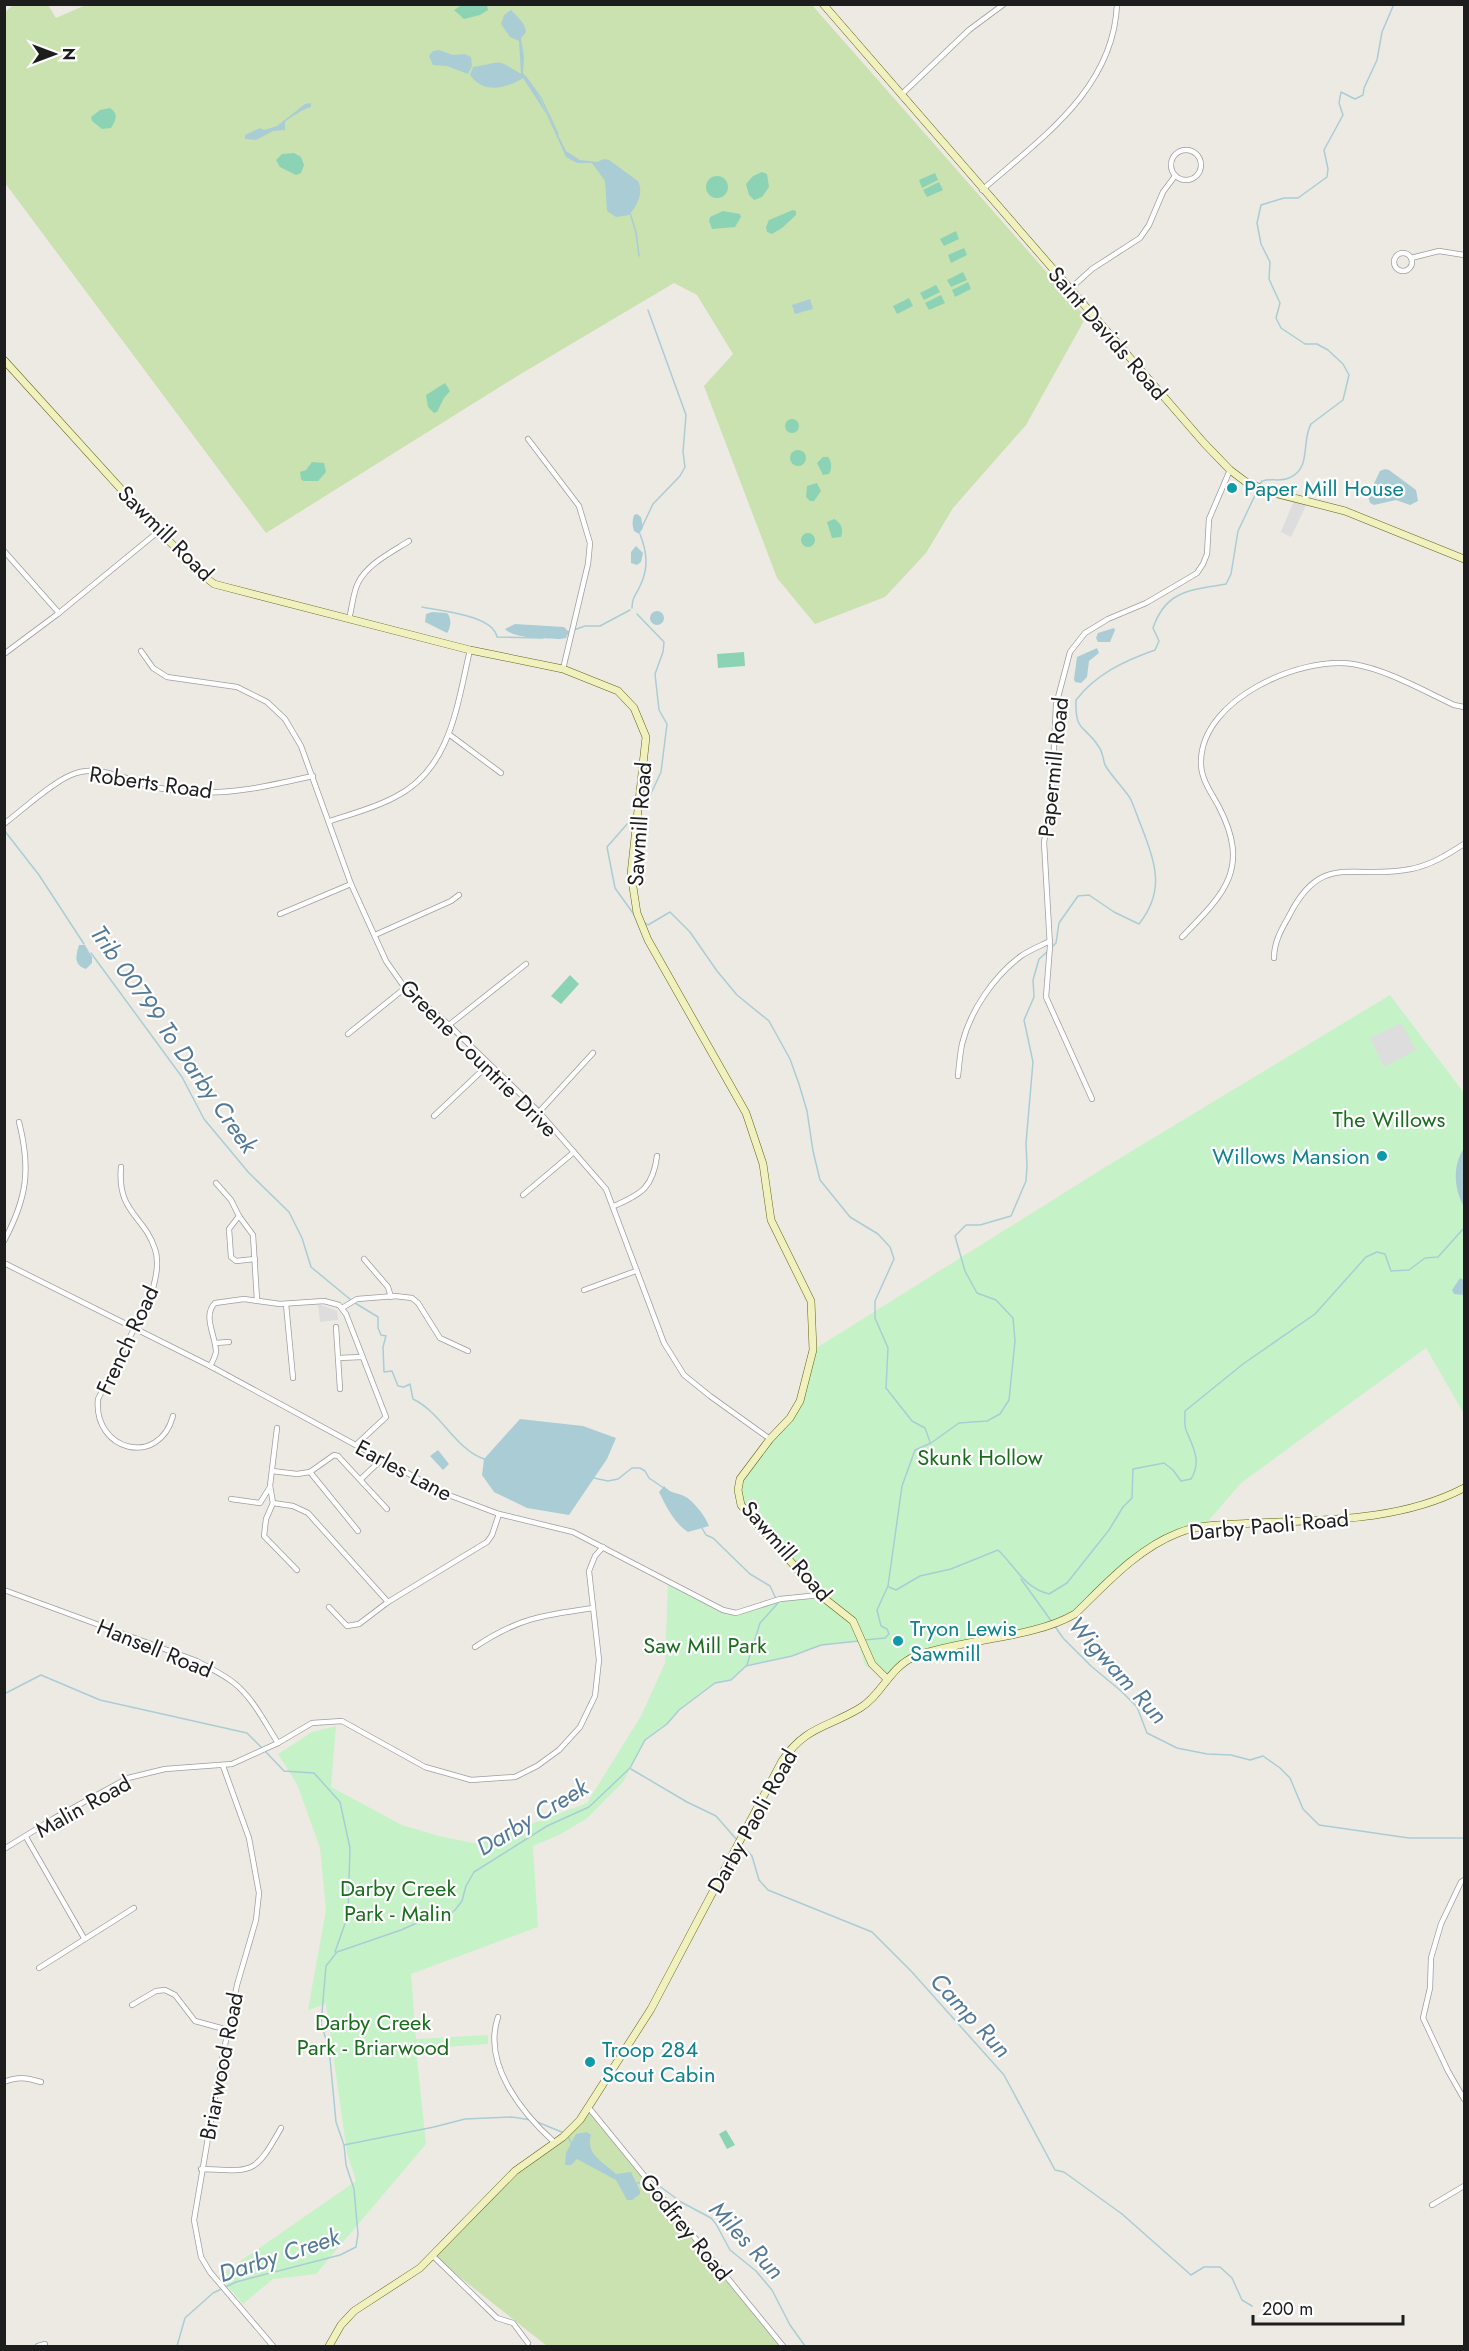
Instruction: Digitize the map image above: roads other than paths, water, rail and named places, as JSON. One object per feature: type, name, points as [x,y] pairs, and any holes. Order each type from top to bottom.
[{"type":"street","name":"Saint Davids Road","points":[[823,4],[982,190],[1230,470],[1246,482],[1270,492],[1345,511],[1464,559]]},
{"type":"street","points":[[902,94],[969,30],[1004,4]]},
{"type":"street","points":[[982,190],[1058,123],[1089,89],[1101,68],[1112,36],[1117,4]]},
{"type":"street","points":[[1182,151],[1194,153],[1201,164],[1198,175],[1187,180],[1175,176],[1171,169],[1173,158],[1182,151]]},
{"type":"street","points":[[1070,289],[1096,266],[1140,238],[1149,225],[1163,192],[1175,176]]},
{"type":"street","points":[[1411,258],[1439,251],[1464,255]]},
{"type":"street","name":"Sawmill Road","points":[[4,360],[159,531],[214,584],[470,650],[563,669],[618,691],[634,708],[646,737],[632,874],[637,913],[648,940],[746,1113],[763,1164],[771,1220],[811,1301],[813,1350],[800,1401],[790,1418],[770,1439],[740,1479],[738,1490],[741,1505],[820,1595],[853,1622],[875,1669],[887,1679]]},
{"type":"street","points":[[528,439],[579,506],[590,543],[588,564],[563,669]]},
{"type":"street","name":"Papermill Road","points":[[1092,1099],[1046,997],[1050,944],[1044,842],[1051,808],[1056,705],[1070,652],[1085,633],[1108,619],[1146,603],[1197,573],[1207,554],[1209,519],[1230,470]]},
{"type":"street","points":[[4,654],[59,613],[159,531]]},
{"type":"street","points":[[349,619],[357,584],[370,568],[409,541]]},
{"type":"street","points":[[4,551],[59,613]]},
{"type":"street","points":[[330,821],[394,798],[412,787],[433,766],[450,735],[470,650]]},
{"type":"street","name":"Greene Countrie Drive","points":[[141,651],[153,668],[167,677],[226,684],[247,690],[278,711],[301,746],[351,884],[386,961],[405,988],[449,1025],[538,1112],[606,1189],[615,1206],[636,1271],[664,1343],[684,1374],[710,1396],[770,1439]]},
{"type":"street","points":[[1182,938],[1218,898],[1231,872],[1233,857],[1230,833],[1204,781],[1200,760],[1208,734],[1224,711],[1239,697],[1305,666],[1332,663],[1354,664],[1383,672],[1454,705],[1464,707]]},
{"type":"street","points":[[450,735],[501,773]]},
{"type":"street","name":"Roberts Road","points":[[4,824],[63,779],[84,772],[105,772],[154,787],[216,793],[313,777]]},
{"type":"street","points":[[1274,958],[1275,942],[1298,898],[1318,879],[1338,873],[1410,869],[1439,860],[1464,844]]},
{"type":"street","points":[[280,914],[351,884]]},
{"type":"street","points":[[375,935],[451,901],[459,895]]},
{"type":"street","points":[[958,1076],[962,1043],[971,1019],[982,1000],[999,976],[1022,956],[1050,944]]},
{"type":"street","points":[[449,1025],[526,964]]},
{"type":"street","points":[[348,1034],[405,988]]},
{"type":"street","points":[[538,1112],[593,1053]]},
{"type":"street","points":[[434,1116],[488,1065]]},
{"type":"street","points":[[4,1241],[18,1215],[25,1182],[25,1149],[19,1122]]},
{"type":"street","points":[[523,1195],[573,1152]]},
{"type":"street","points":[[615,1206],[636,1197],[647,1187],[652,1178],[657,1156]]},
{"type":"street","name":"French Road","points":[[121,1167],[120,1180],[123,1198],[155,1248],[157,1263],[151,1296],[133,1327],[99,1399],[98,1414],[104,1430],[112,1439],[124,1446],[144,1447],[162,1438],[170,1427],[173,1416]]},
{"type":"street","points":[[216,1183],[231,1200],[239,1216],[252,1232],[257,1300]]},
{"type":"street","points":[[239,1216],[229,1229],[231,1257],[236,1261],[255,1259]]},
{"type":"street","points":[[364,1259],[388,1287],[391,1297]]},
{"type":"street","name":"Earles Lane","points":[[4,1263],[210,1366],[446,1494],[500,1514],[573,1533],[603,1546],[730,1613],[780,1599],[820,1595]]},
{"type":"street","points":[[585,1290],[636,1271]]},
{"type":"street","points":[[342,1308],[357,1299],[407,1297],[415,1300],[440,1338],[468,1351]]},
{"type":"street","points":[[210,1366],[215,1355],[210,1319],[213,1304],[244,1299],[275,1304],[324,1301],[336,1303],[346,1314],[386,1417],[357,1444]]},
{"type":"street","points":[[286,1304],[293,1377]]},
{"type":"street","points":[[336,1327],[340,1389]]},
{"type":"street","points":[[215,1343],[229,1342]]},
{"type":"street","points":[[338,1358],[362,1357]]},
{"type":"street","points":[[277,1428],[270,1486],[273,1503],[266,1519],[264,1536],[297,1570]]},
{"type":"street","points":[[272,1472],[297,1474],[310,1472],[334,1455],[343,1459],[387,1509]]},
{"type":"street","points":[[361,1479],[382,1459]]},
{"type":"street","points":[[310,1472],[358,1531]]},
{"type":"street","points":[[231,1499],[260,1503],[270,1486]]},
{"type":"street","name":"Darby Paoli Road","points":[[329,2346],[341,2325],[354,2311],[412,2275],[515,2171],[573,2128],[589,2108],[667,1979],[782,1761],[804,1736],[866,1705],[905,1661],[915,1656],[970,1641],[1046,1627],[1066,1619],[1075,1614],[1124,1566],[1162,1541],[1184,1530],[1204,1526],[1359,1518],[1441,1500],[1464,1488]]},
{"type":"street","points":[[273,1503],[293,1506],[308,1513],[388,1602]]},
{"type":"street","points":[[329,1607],[350,1627],[359,1624],[388,1602],[487,1542],[492,1536],[500,1514]]},
{"type":"street","name":"Malin Road","points":[[4,1849],[128,1778],[165,1769],[223,1766],[278,1743],[312,1723],[342,1720],[425,1767],[471,1780],[514,1777],[537,1766],[559,1750],[580,1727],[595,1696],[599,1660],[588,1579],[590,1566],[603,1546]]},
{"type":"street","name":"Hansell Road","points":[[4,1590],[197,1661],[240,1689],[252,1702],[278,1743]]},
{"type":"street","points":[[475,1647],[520,1621],[593,1608]]},
{"type":"street","name":"Briarwood Road","points":[[223,1766],[249,1838],[259,1893],[256,1920],[237,1985],[228,2030],[201,2169],[194,2220],[196,2240],[201,2256],[219,2285],[273,2346]]},
{"type":"street","points":[[26,1837],[84,1938]]},
{"type":"street","points":[[1464,1880],[1441,1924],[1431,1958],[1430,1988],[1423,2018],[1464,2099]]},
{"type":"street","points":[[39,1968],[134,1908]]},
{"type":"street","points":[[132,2005],[156,1991],[165,1990],[175,1995],[195,2021],[228,2030]]},
{"type":"street","points":[[498,2017],[495,2025],[495,2040],[502,2077],[540,2130],[554,2142]]},
{"type":"street","points":[[4,2082],[23,2077],[41,2082]]},
{"type":"street","name":"Godfrey Road","points":[[589,2108],[783,2346]]},
{"type":"street","points":[[201,2169],[229,2172],[252,2167],[261,2160],[281,2128]]},
{"type":"street","points":[[1432,2205],[1464,2186]]},
{"type":"street","points":[[433,2256],[497,2318],[513,2323],[528,2343]]},
{"type":"street","points":[[38,2346],[45,2344]]},
{"type":"water","points":[[511,10],[522,22],[526,32],[521,38],[524,57],[523,73],[536,91],[566,151],[580,160],[597,162],[604,159],[609,160],[638,181],[639,199],[629,215],[616,217],[607,211],[605,181],[592,163],[577,163],[566,157],[547,115],[523,78],[509,85],[495,88],[481,85],[470,75],[473,67],[498,63],[521,74],[519,41],[510,37],[501,24],[504,15]]},
{"type":"water","points":[[439,50],[453,55],[465,54],[471,57],[472,66],[468,74],[447,66],[433,65],[429,56],[433,51]]},
{"type":"water","points":[[311,103],[311,107],[285,122],[285,130],[273,131],[256,140],[245,139],[245,135],[260,128],[264,130],[277,126],[305,104]]},
{"type":"water","points":[[810,299],[813,309],[795,314],[792,305]]},
{"type":"water","points":[[1385,469],[1416,490],[1418,501],[1410,505],[1396,500],[1374,505],[1370,503],[1368,496],[1380,471]]},
{"type":"water","points":[[634,515],[641,517],[643,528],[639,534],[634,531],[633,525]]},
{"type":"water","points":[[636,546],[643,553],[641,562],[637,565],[631,563],[631,552]]},
{"type":"water","points":[[657,611],[662,613],[664,618],[662,623],[657,625],[652,623],[650,618],[652,613]]},
{"type":"water","points":[[447,613],[450,623],[447,633],[425,622],[426,614]]},
{"type":"water","points":[[515,624],[564,627],[569,632],[566,638],[560,639],[516,635],[505,629]]},
{"type":"water","points":[[1114,628],[1110,642],[1098,642],[1096,638],[1098,633]]},
{"type":"water","points":[[1097,648],[1099,653],[1089,661],[1087,677],[1081,683],[1075,682],[1077,657]]},
{"type":"water","points":[[79,945],[85,945],[92,957],[92,963],[86,969],[77,962]]},
{"type":"water","points":[[1464,1148],[1464,1207],[1456,1185],[1456,1170]]},
{"type":"water","points":[[1460,1278],[1464,1280],[1464,1295],[1454,1294],[1452,1290]]},
{"type":"water","points":[[520,1419],[583,1426],[616,1438],[607,1459],[569,1515],[527,1508],[494,1492],[482,1475],[484,1459]]},
{"type":"water","points":[[438,1450],[449,1464],[443,1470],[430,1456]]},
{"type":"water","points":[[664,1486],[691,1501],[709,1526],[688,1532],[683,1528],[671,1514],[659,1492]]},
{"type":"water","points":[[587,2132],[591,2135],[591,2148],[597,2158],[616,2174],[631,2172],[640,2194],[632,2200],[627,2200],[616,2180],[577,2159],[571,2165],[565,2165],[566,2153],[576,2134]]},
{"type":"waterway","name":"Darby Creek","points":[[1260,484],[1262,481],[1289,478],[1301,468],[1311,424],[1343,400],[1349,375],[1343,364],[1328,350],[1317,344],[1305,344],[1281,328],[1276,318],[1280,303],[1269,279],[1270,262],[1261,244],[1257,223],[1261,205],[1284,198],[1298,198],[1327,177],[1328,169],[1324,150],[1343,115],[1339,103],[1341,92],[1355,99],[1363,95],[1377,60],[1382,32],[1394,4]]},
{"type":"waterway","points":[[525,76],[541,98],[558,134]]},
{"type":"waterway","points":[[630,213],[636,232],[639,256]]},
{"type":"waterway","points":[[642,527],[653,504],[680,476],[685,467],[683,452],[686,415],[648,310]]},
{"type":"waterway","name":"Darby Creek","points":[[1053,946],[1056,943],[1059,923],[1078,896],[1089,895],[1114,912],[1139,924],[1147,912],[1155,889],[1156,878],[1151,854],[1130,798],[1105,765],[1099,747],[1079,724],[1076,700],[1092,683],[1111,669],[1155,650],[1159,641],[1153,628],[1158,615],[1173,599],[1191,591],[1226,584],[1231,574],[1238,531],[1258,489]]},
{"type":"waterway","points":[[632,608],[633,599],[643,579],[646,566],[640,534]]},
{"type":"waterway","points":[[422,607],[453,612],[476,619],[486,624],[497,637],[543,638]]},
{"type":"waterway","points":[[568,632],[585,626],[600,626],[630,610]]},
{"type":"waterway","points":[[637,614],[664,642],[655,674],[659,710],[667,724],[661,772],[647,802],[642,807]]},
{"type":"waterway","points":[[635,815],[607,847],[615,888],[635,916]]},
{"type":"waterway","name":"Trib 00799 To Darby Creek","points":[[4,830],[39,875],[84,944]]},
{"type":"waterway","points":[[644,922],[648,925],[670,912],[690,932],[737,995],[769,1021],[790,1059],[807,1111],[820,1180],[850,1217],[878,1234],[890,1247],[894,1259],[875,1301],[875,1318],[888,1348],[886,1388],[912,1421],[925,1428],[930,1442]]},
{"type":"waterway","name":"Darby Creek","points":[[864,1640],[885,1638],[889,1634],[887,1629],[881,1626],[877,1610],[888,1586],[902,1486],[915,1450],[931,1443],[959,1423],[987,1421],[1000,1414],[1009,1400],[1015,1341],[1013,1318],[996,1300],[977,1293],[965,1271],[955,1236],[966,1225],[980,1225],[1011,1216],[1026,1181],[1026,1143],[1033,1062],[1024,1020],[1034,997],[1033,980],[1039,959],[1047,952]]},
{"type":"waterway","name":"Trib 00799 To Darby Creek","points":[[91,953],[182,1077],[204,1119],[249,1173],[289,1212],[302,1238],[311,1267],[351,1300]]},
{"type":"waterway","points":[[889,1587],[896,1590],[920,1576],[951,1569],[998,1550],[1026,1582],[1040,1591],[1049,1594],[1067,1583],[1132,1498],[1133,1469],[1164,1463],[1181,1481],[1191,1479],[1196,1460],[1194,1448],[1185,1428],[1185,1411],[1243,1364],[1315,1314],[1366,1257],[1377,1252],[1385,1254],[1391,1271],[1409,1270],[1425,1258],[1438,1257],[1464,1228]]},
{"type":"waterway","name":"Trib 00799 To Darby Creek","points":[[355,1303],[378,1317],[378,1328],[381,1335],[386,1336],[383,1347],[384,1372],[392,1371],[398,1386],[404,1387],[410,1384],[413,1399],[432,1413],[464,1447],[484,1459]]},
{"type":"waterway","name":"Trib 00799 To Darby Creek","points":[[594,1478],[608,1481],[618,1479],[632,1468],[640,1468],[649,1478],[671,1493]]},
{"type":"waterway","name":"Trib 00799 To Darby Creek","points":[[702,1528],[706,1535],[713,1538],[750,1574],[770,1586],[778,1603],[760,1623],[747,1665]]},
{"type":"waterway","name":"Wigwam Run","points":[[1021,1579],[1052,1622]]},
{"type":"waterway","name":"Wigwam Run","points":[[1054,1625],[1063,1638],[1091,1666],[1137,1707],[1147,1733],[1177,1748],[1207,1754],[1231,1755],[1250,1760],[1263,1756],[1290,1778],[1303,1809],[1319,1825],[1409,1838],[1464,1838]]},
{"type":"waterway","name":"Darby Creek","points":[[177,2346],[185,2318],[213,2293],[236,2282],[340,2255],[356,2247],[358,2234],[354,2189],[336,2122],[329,2048],[321,2024],[326,1966],[337,1952],[401,1930],[430,1917],[441,1922],[462,1901],[466,1886],[474,1872],[547,1826],[589,1807],[630,1768],[645,1740],[715,1683],[731,1680],[746,1666],[792,1656],[821,1645],[859,1641]]},
{"type":"waterway","points":[[4,1694],[41,1675],[100,1700],[247,1733],[262,1748]]},
{"type":"waterway","points":[[265,1751],[284,1771],[314,1773],[340,1802],[350,1848],[348,1915],[335,1952]]},
{"type":"waterway","name":"Camp Run","points":[[631,1769],[716,1816],[737,1840]]},
{"type":"waterway","name":"Camp Run","points":[[740,1844],[752,1856],[759,1880],[768,1890],[872,1932],[911,1971],[1004,2075],[1055,2170],[1064,2172],[1122,2214],[1191,2275],[1204,2267],[1220,2267],[1232,2278],[1242,2300],[1252,2306]]},
{"type":"waterway","name":"Miles Run","points":[[344,2145],[465,2119],[512,2117],[531,2120]]},
{"type":"waterway","name":"Miles Run","points":[[535,2121],[564,2133]]},
{"type":"waterway","name":"Miles Run","points":[[568,2136],[572,2145]]},
{"type":"waterway","name":"Miles Run","points":[[637,2183],[647,2182]]},
{"type":"waterway","name":"Miles Run","points":[[652,2183],[711,2218],[730,2250],[756,2271],[772,2290],[790,2325],[805,2346]]},
{"type":"place","name":"Paper Mill House","points":[[1232,488]]},
{"type":"place","name":"Willows Mansion","points":[[1382,1156]]},
{"type":"place","name":"Tryon Lewis Sawmill","points":[[898,1641]]},
{"type":"place","name":"Troop 284 Scout Cabin","points":[[590,2062]]},
{"type":"park label","name":"The Willows","points":[[1389,1119]]},
{"type":"park label","name":"Skunk Hollow","points":[[980,1457]]},
{"type":"park label","name":"Saw Mill Park","points":[[705,1645]]},
{"type":"park label","name":"Darby Creek Park - Malin","points":[[398,1901]]},
{"type":"park label","name":"Darby Creek Park - Briarwood","points":[[373,2034]]}]
